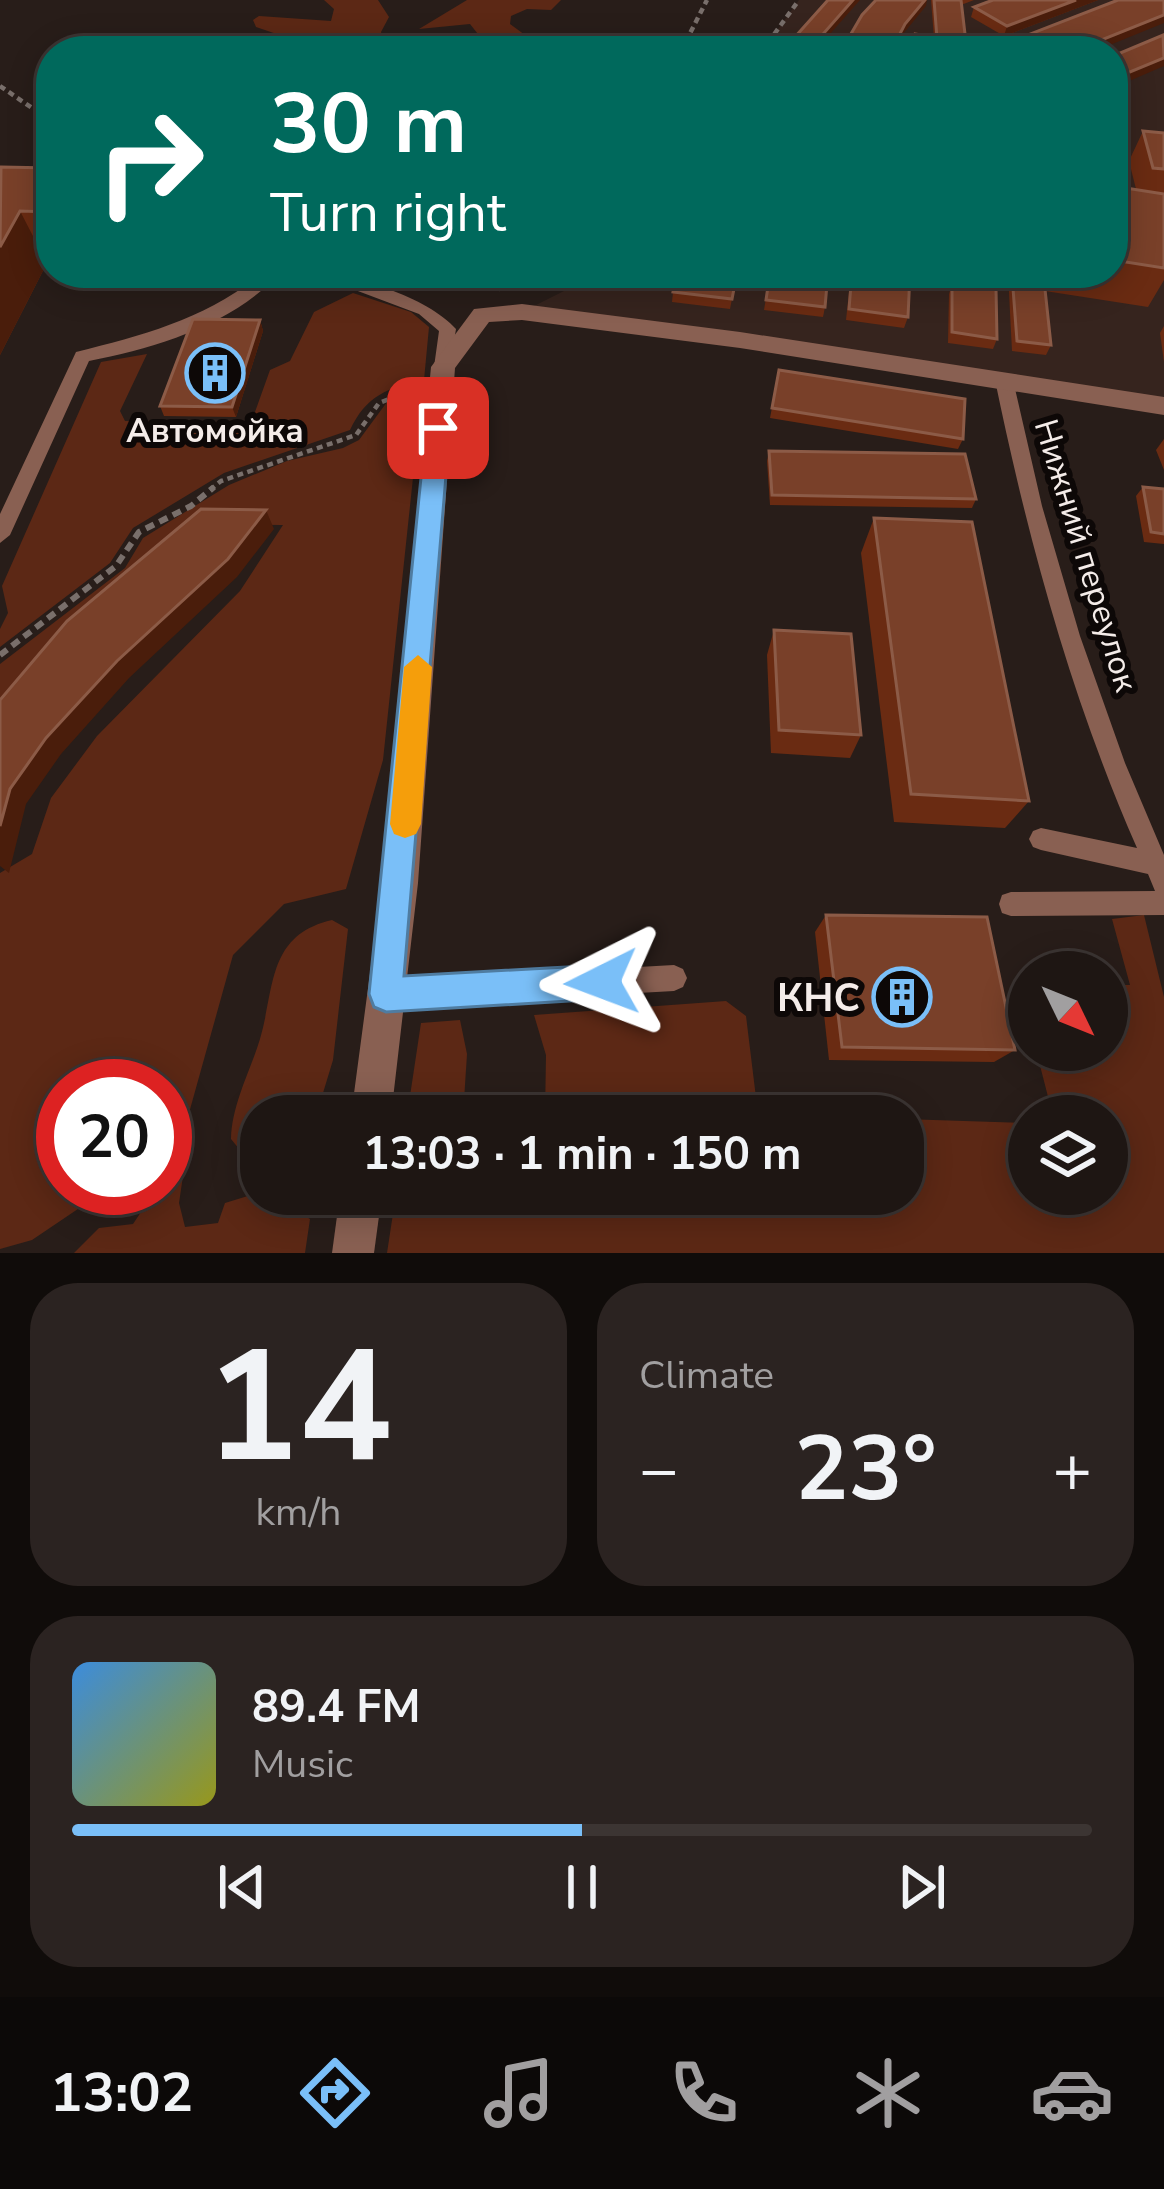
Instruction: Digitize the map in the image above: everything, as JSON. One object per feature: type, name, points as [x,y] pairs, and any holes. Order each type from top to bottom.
[{"type":"street","points":[[373,1095],[442,375],[482,315],[522,312],[1164,406]]},
{"type":"street","points":[[353,1253],[358,1215]]},
{"type":"lane","points":[[0,535],[82,356],[133,347],[214,313],[250,288]]},
{"type":"lane","points":[[361,288],[425,310],[448,329],[442,375]]},
{"type":"lane","name":"Нижний переулок","points":[[1004,380],[1024,484],[1086,676],[1160,873]]},
{"type":"lane","points":[[1040,839],[1160,873]]},
{"type":"lane","points":[[1010,904],[1164,903]]},
{"type":"lane","points":[[386,994],[674,978]]},
{"type":"path","points":[[686,36],[707,0]]},
{"type":"path","points":[[773,36],[799,0]]},
{"type":"path","points":[[0,86],[36,111]]},
{"type":"path","points":[[0,655],[116,566],[139,532],[191,506],[221,481],[293,452],[335,445],[356,435],[366,412],[387,395],[442,375]]},
{"type":"shaded area","points":[[324,0],[378,0],[389,17],[382,36],[283,36],[256,27],[253,20],[259,16],[331,21],[334,9]]},
{"type":"shaded area","points":[[467,0],[561,0],[551,10],[527,9],[511,16],[510,24],[523,36],[480,36],[470,24],[419,29]]},
{"type":"shaded area","points":[[799,0],[1164,0],[1164,406],[522,312],[570,288],[1128,288],[1128,36],[773,36]]},
{"type":"shaded area","points":[[353,293],[411,312],[429,327],[424,380],[380,395],[363,409],[350,430],[224,473],[133,528],[110,563],[0,647],[0,629],[8,613],[2,586],[101,362],[147,354],[120,411],[125,421],[251,423],[270,370],[290,361],[314,312]]},
{"type":"shaded area","points":[[422,393],[383,760],[346,889],[284,904],[233,955],[192,1102],[192,1059],[36,1059],[36,1215],[69,1215],[32,1240],[0,1249],[0,873],[32,854],[51,798],[97,736],[240,591],[283,525],[202,524],[0,720],[0,664],[125,568],[143,538],[229,485],[287,461],[359,440],[387,402]]},
{"type":"shaded area","points":[[1144,915],[1164,997],[1164,1253],[387,1253],[393,1215],[924,1215],[924,1120],[1008,1122],[1008,1215],[1128,1215],[1128,1095],[1048,1095],[1041,1071],[1128,1071],[1128,951],[1121,951],[1112,919]]},
{"type":"shaded area","points":[[332,920],[348,929],[333,1060],[322,1095],[240,1095],[260,1039],[277,966],[295,938]]},
{"type":"shaded area","points":[[726,1001],[746,1016],[756,1095],[545,1095],[546,1055],[534,1015]]},
{"type":"shaded area","points":[[460,1020],[467,1054],[464,1095],[410,1095],[421,1023]]},
{"type":"shaded area","points":[[240,1095],[240,1150],[231,1139]]},
{"type":"shaded area","points":[[240,1198],[240,1215],[310,1219],[305,1253],[74,1253],[99,1228],[133,1224],[139,1215],[182,1215],[185,1227],[218,1223],[225,1203]]},
{"type":"building","points":[[828,0],[853,0],[821,36],[796,36]]},
{"type":"building","points":[[876,0],[925,0],[899,36],[850,36]]},
{"type":"building","points":[[934,0],[961,0],[965,36],[937,36]]},
{"type":"building","points":[[993,0],[1076,0],[1007,26],[974,7]]},
{"type":"building","points":[[1118,0],[1164,0],[1164,15],[1112,36],[1025,36]]},
{"type":"building","points":[[1163,35],[1164,58],[1128,73],[1128,50]]},
{"type":"building","points":[[1143,131],[1164,133],[1164,169],[1153,168]]},
{"type":"building","points":[[1,167],[36,168],[36,212],[20,211],[0,247]]},
{"type":"building","points":[[1128,188],[1164,194],[1164,268],[1128,262]]},
{"type":"building","points":[[674,288],[734,288],[732,299],[673,292]]},
{"type":"building","points":[[768,288],[827,288],[825,307],[766,300]]},
{"type":"building","points":[[851,288],[909,288],[908,317],[849,309]]},
{"type":"building","points":[[952,288],[996,289],[997,339],[952,332]]},
{"type":"building","points":[[1013,288],[1045,288],[1051,345],[1017,341]]},
{"type":"building","name":"Автомойка","points":[[193,319],[260,320],[232,407],[160,406]]},
{"type":"building","points":[[779,370],[965,399],[963,439],[772,408]]},
{"type":"building","points":[[769,451],[965,454],[976,499],[772,495]]},
{"type":"building","points":[[1143,487],[1164,489],[1164,534],[1151,532]]},
{"type":"building","points":[[201,509],[266,510],[228,559],[117,661],[46,738],[10,789],[0,826],[0,700],[67,621]]},
{"type":"building","points":[[874,518],[972,522],[1029,801],[911,794]]},
{"type":"building","points":[[774,630],[851,634],[861,735],[779,730]]},
{"type":"building","name":"КНС","points":[[826,915],[987,917],[1008,1017],[1008,1050],[842,1047]]},
{"type":"slow traffic","points":[[405,824],[418,667]]},
{"type":"place","name":"Автомойка","points":[[215,373]]},
{"type":"place","name":"КНС","points":[[902,997]]},
{"type":"route","points":[[438,428],[400,883],[386,994],[602,982]]}]
